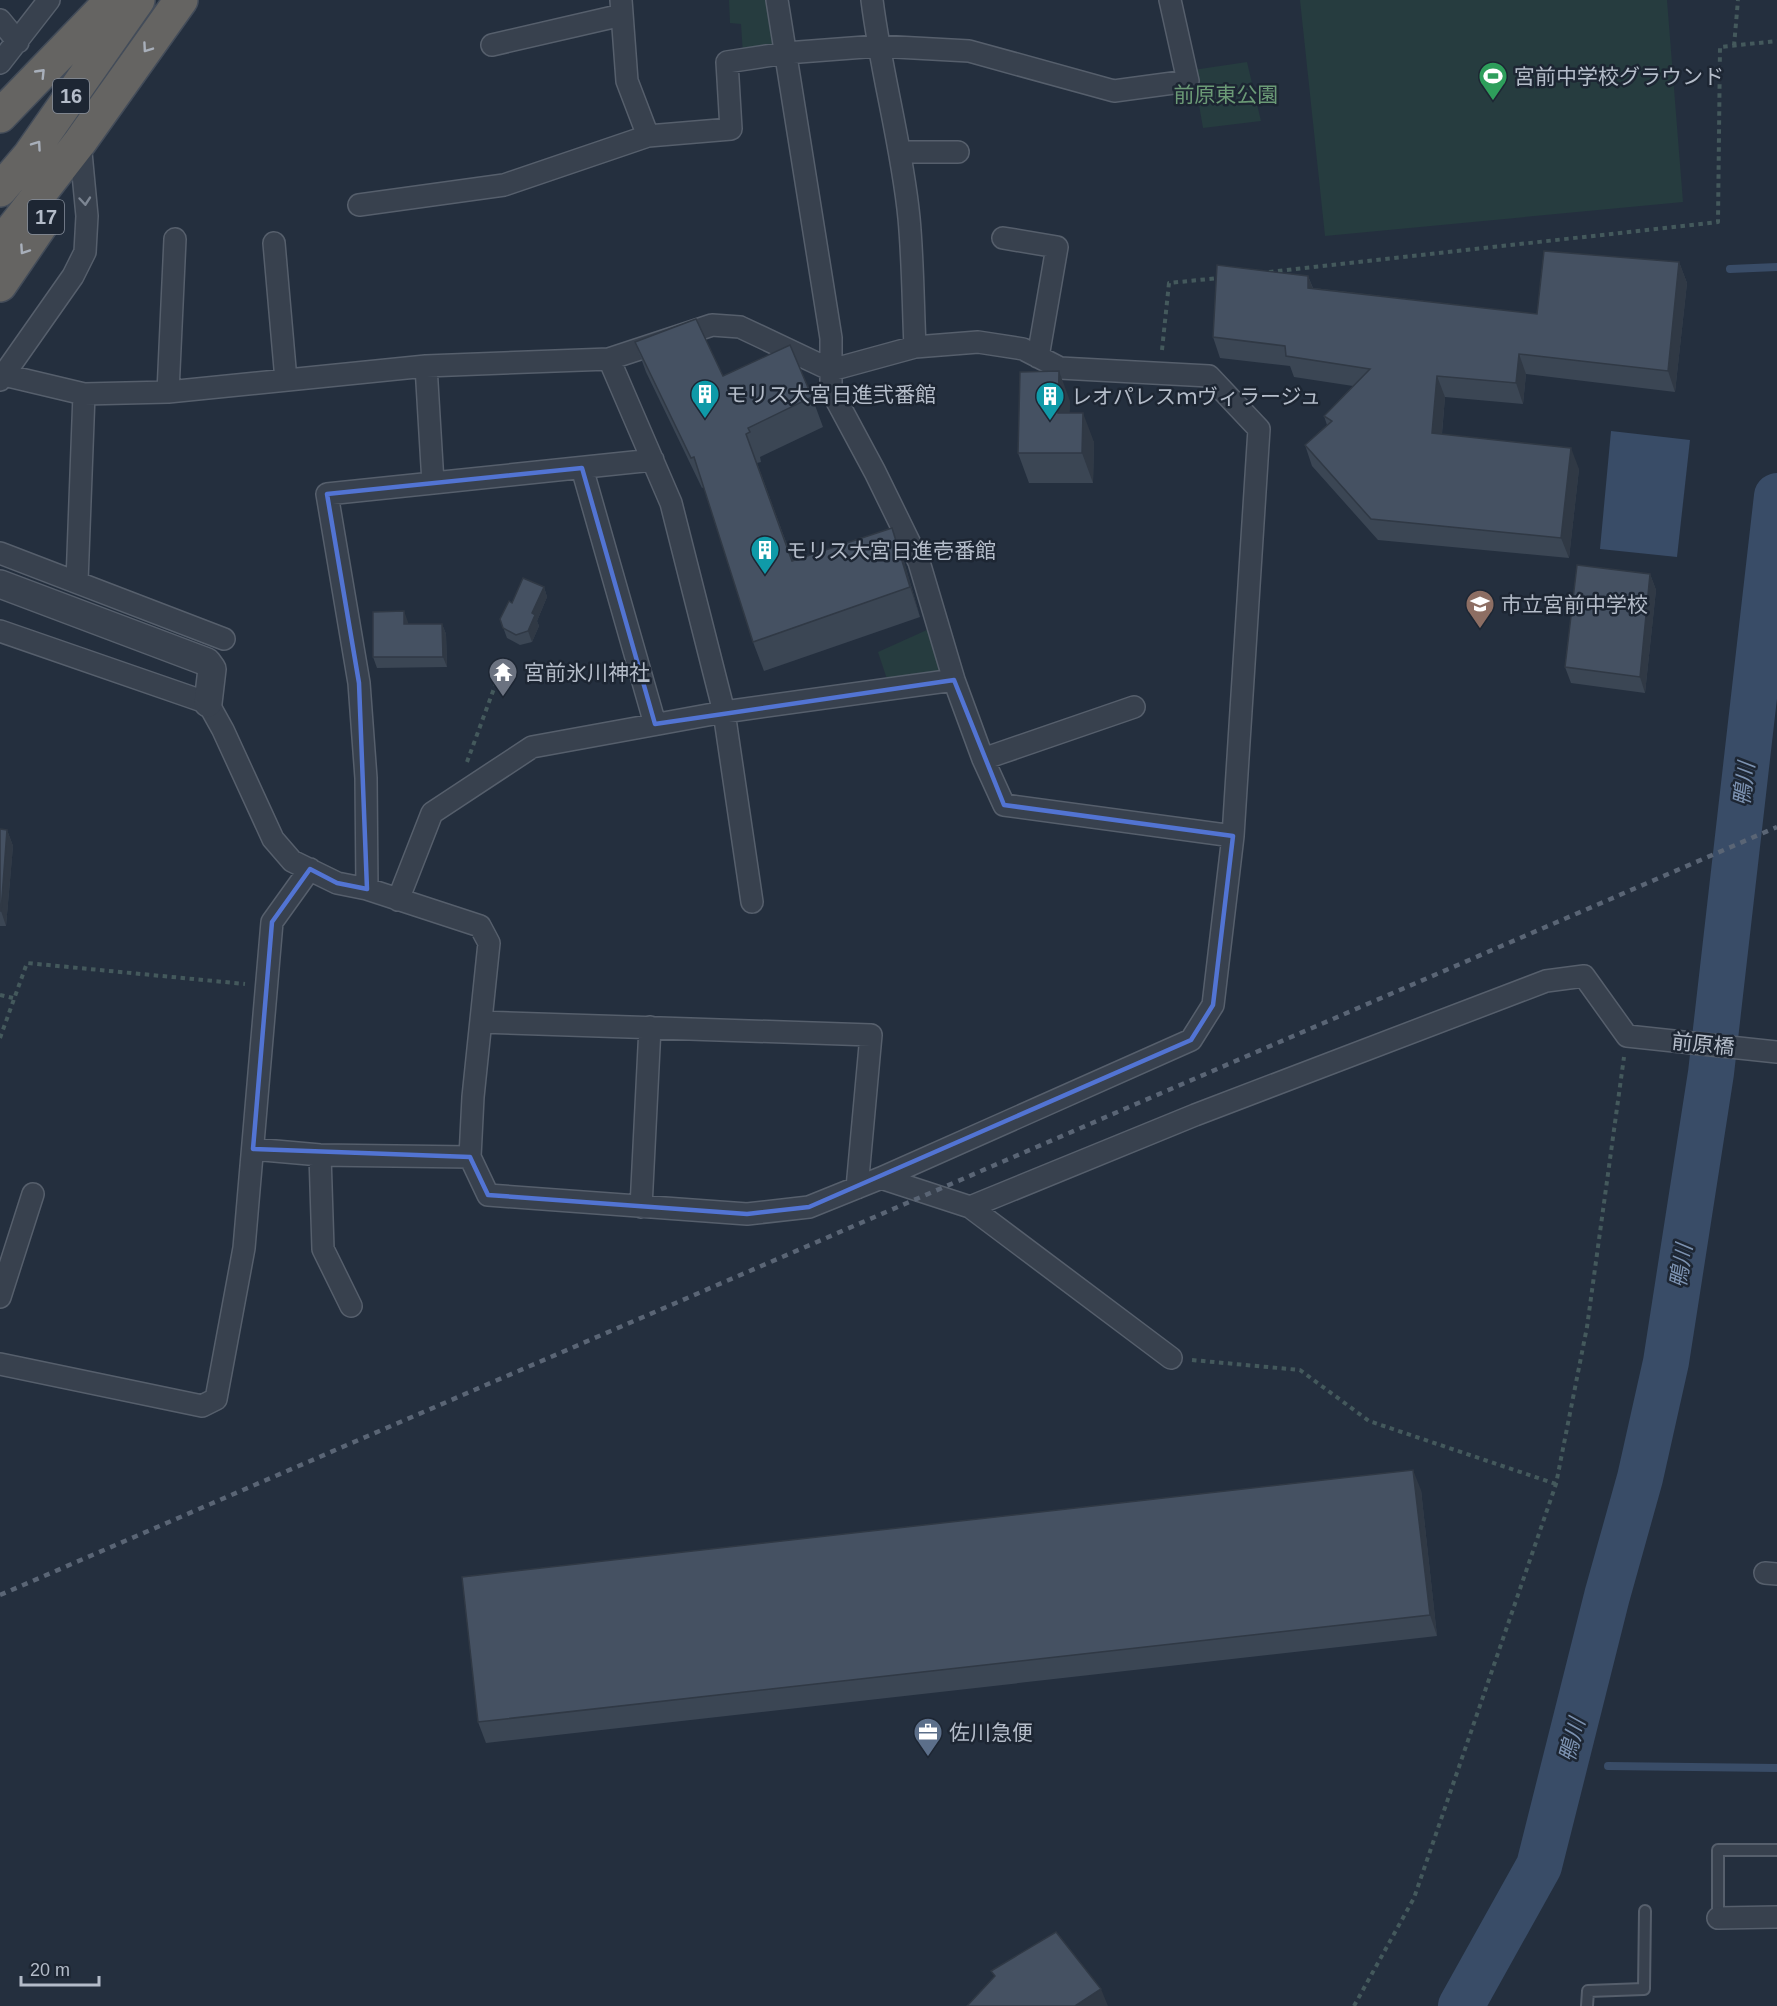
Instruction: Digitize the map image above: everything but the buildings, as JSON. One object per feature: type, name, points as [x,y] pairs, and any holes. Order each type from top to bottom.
[{"type":"highway","points":[[0,116],[112,0]]},
{"type":"highway","name":"16","points":[[0,190],[29,156],[138,0]]},
{"type":"highway","name":"16","points":[[0,245],[80,142],[181,0]]},
{"type":"highway","name":"17","points":[[0,285],[49,214],[80,142]]},
{"type":"street","points":[[0,63],[49,0]]},
{"type":"street","points":[[777,0],[831,338],[831,390],[875,472],[919,562],[954,680],[983,759],[1004,805],[1233,836]]},
{"type":"street","points":[[872,0],[878,46],[900,152],[909,219],[915,347]]},
{"type":"street","points":[[359,205],[504,185],[648,136],[731,129],[727,62],[786,53],[878,46],[969,51],[1114,91],[1188,81],[1170,0]]},
{"type":"street","points":[[492,45],[621,8],[627,81],[648,136]]},
{"type":"street","points":[[0,20],[18,42]]},
{"type":"street","points":[[0,584],[207,662],[212,669],[208,703],[223,730],[273,839],[292,861],[336,883],[367,889],[480,926],[489,943],[473,1098],[470,1157],[488,1195],[747,1214],[809,1208],[1191,1040],[1213,1005],[1233,836],[1260,429],[1209,376],[1060,368],[1023,349],[978,342],[915,347],[831,370],[741,327],[712,325],[609,358],[426,366],[168,392],[84,394],[2,378],[73,276],[85,252],[87,216],[80,142]]},
{"type":"street","points":[[900,152],[958,152]]},
{"type":"street","points":[[1003,238],[1057,247],[1038,357]]},
{"type":"street","points":[[168,392],[175,239]]},
{"type":"street","points":[[274,243],[286,380]]},
{"type":"street","points":[[609,358],[671,503],[724,712],[752,902]]},
{"type":"street","points":[[426,366],[433,483]]},
{"type":"street","points":[[77,582],[84,394]]},
{"type":"street","points":[[367,889],[366,778],[358,683],[327,494],[653,460]]},
{"type":"street","points":[[582,468],[655,724]]},
{"type":"street","points":[[0,553],[224,639]]},
{"type":"street","points":[[0,631],[208,703]]},
{"type":"street","points":[[398,900],[432,813],[532,747],[724,712],[954,680]]},
{"type":"street","points":[[983,759],[1134,707]]},
{"type":"street","points":[[0,1364],[202,1406],[216,1399],[243,1248],[254,1149],[272,922],[310,869]]},
{"type":"street","points":[[970,1207],[1195,1115],[1546,981],[1584,976],[1633,1037]]},
{"type":"street","points":[[481,1022],[871,1035],[857,1188]]},
{"type":"street","points":[[641,1207],[650,1027]]},
{"type":"street","name":"前原橋","points":[[1633,1037],[1772,1052]]},
{"type":"street","points":[[254,1149],[320,1155],[470,1157]]},
{"type":"street","points":[[320,1155],[323,1249],[351,1306]]},
{"type":"street","points":[[881,1178],[970,1207],[1171,1359]]},
{"type":"street","points":[[0,1297],[33,1194]]},
{"type":"street","points":[[1718,1918],[1777,1917]]},
{"type":"lane","points":[[1718,1918],[1718,1850],[1777,1850]]},
{"type":"lane","points":[[1587,2006],[1587,1991],[1644,1989],[1645,1911]]},
{"type":"path","points":[[1734,46],[1738,0]]},
{"type":"path","points":[[1262,273],[1718,222],[1720,47],[1777,41]]},
{"type":"path","points":[[1159,372],[1169,284],[1227,277]]},
{"type":"path","points":[[453,799],[503,664]]},
{"type":"path","points":[[0,1038],[27,963],[267,986]]},
{"type":"path","points":[[0,995],[14,998]]},
{"type":"path","points":[[1354,2006],[1414,1898],[1556,1484],[1587,1327],[1633,1037]]},
{"type":"path","points":[[1171,1359],[1300,1370],[1369,1421],[1556,1484]]},
{"type":"highlighted area","points":[[582,468],[655,724],[954,680],[1004,805],[1233,836],[1213,1005],[1191,1040],[809,1207],[747,1214],[488,1195],[470,1157],[253,1149],[272,922],[310,869],[337,883],[367,889],[359,683],[327,494]]},
{"type":"green space","points":[[729,0],[772,0],[778,50],[743,54],[741,24],[730,23]]},
{"type":"green space","name":"宮前中学校グラウンド","points":[[1300,0],[1667,0],[1683,202],[1325,236]]},
{"type":"green space","name":"前原東公園","points":[[1247,62],[1261,121],[1203,128],[1193,70]]},
{"type":"green space","points":[[929,629],[942,674],[887,679],[878,652]]},
{"type":"water","points":[[1611,431],[1690,440],[1677,557],[1600,549]]},
{"type":"waterway","points":[[1730,269],[1777,267]]},
{"type":"waterway","name":"鴨川","points":[[1461,2006],[1539,1866],[1607,1596],[1640,1478],[1666,1362],[1711,1073],[1777,496]]},
{"type":"waterway","points":[[1765,592],[1777,591]]},
{"type":"waterway","points":[[1608,1766],[1777,1768]]},
{"type":"railway","points":[[0,1595],[1777,827]]},
{"type":"place","name":"宮前中学校グラウンド","points":[[1493,102]]},
{"type":"place","name":"モリス大宮日進弐番館","points":[[705,420]]},
{"type":"place","name":"レオパレスｍヴィラージュ","points":[[1050,422]]},
{"type":"place","name":"モリス大宮日進壱番館","points":[[765,576]]},
{"type":"place","name":"市立宮前中学校","points":[[1480,630]]},
{"type":"place","name":"宮前氷川神社","points":[[503,698]]},
{"type":"place","name":"佐川急便","points":[[928,1758]]}]
